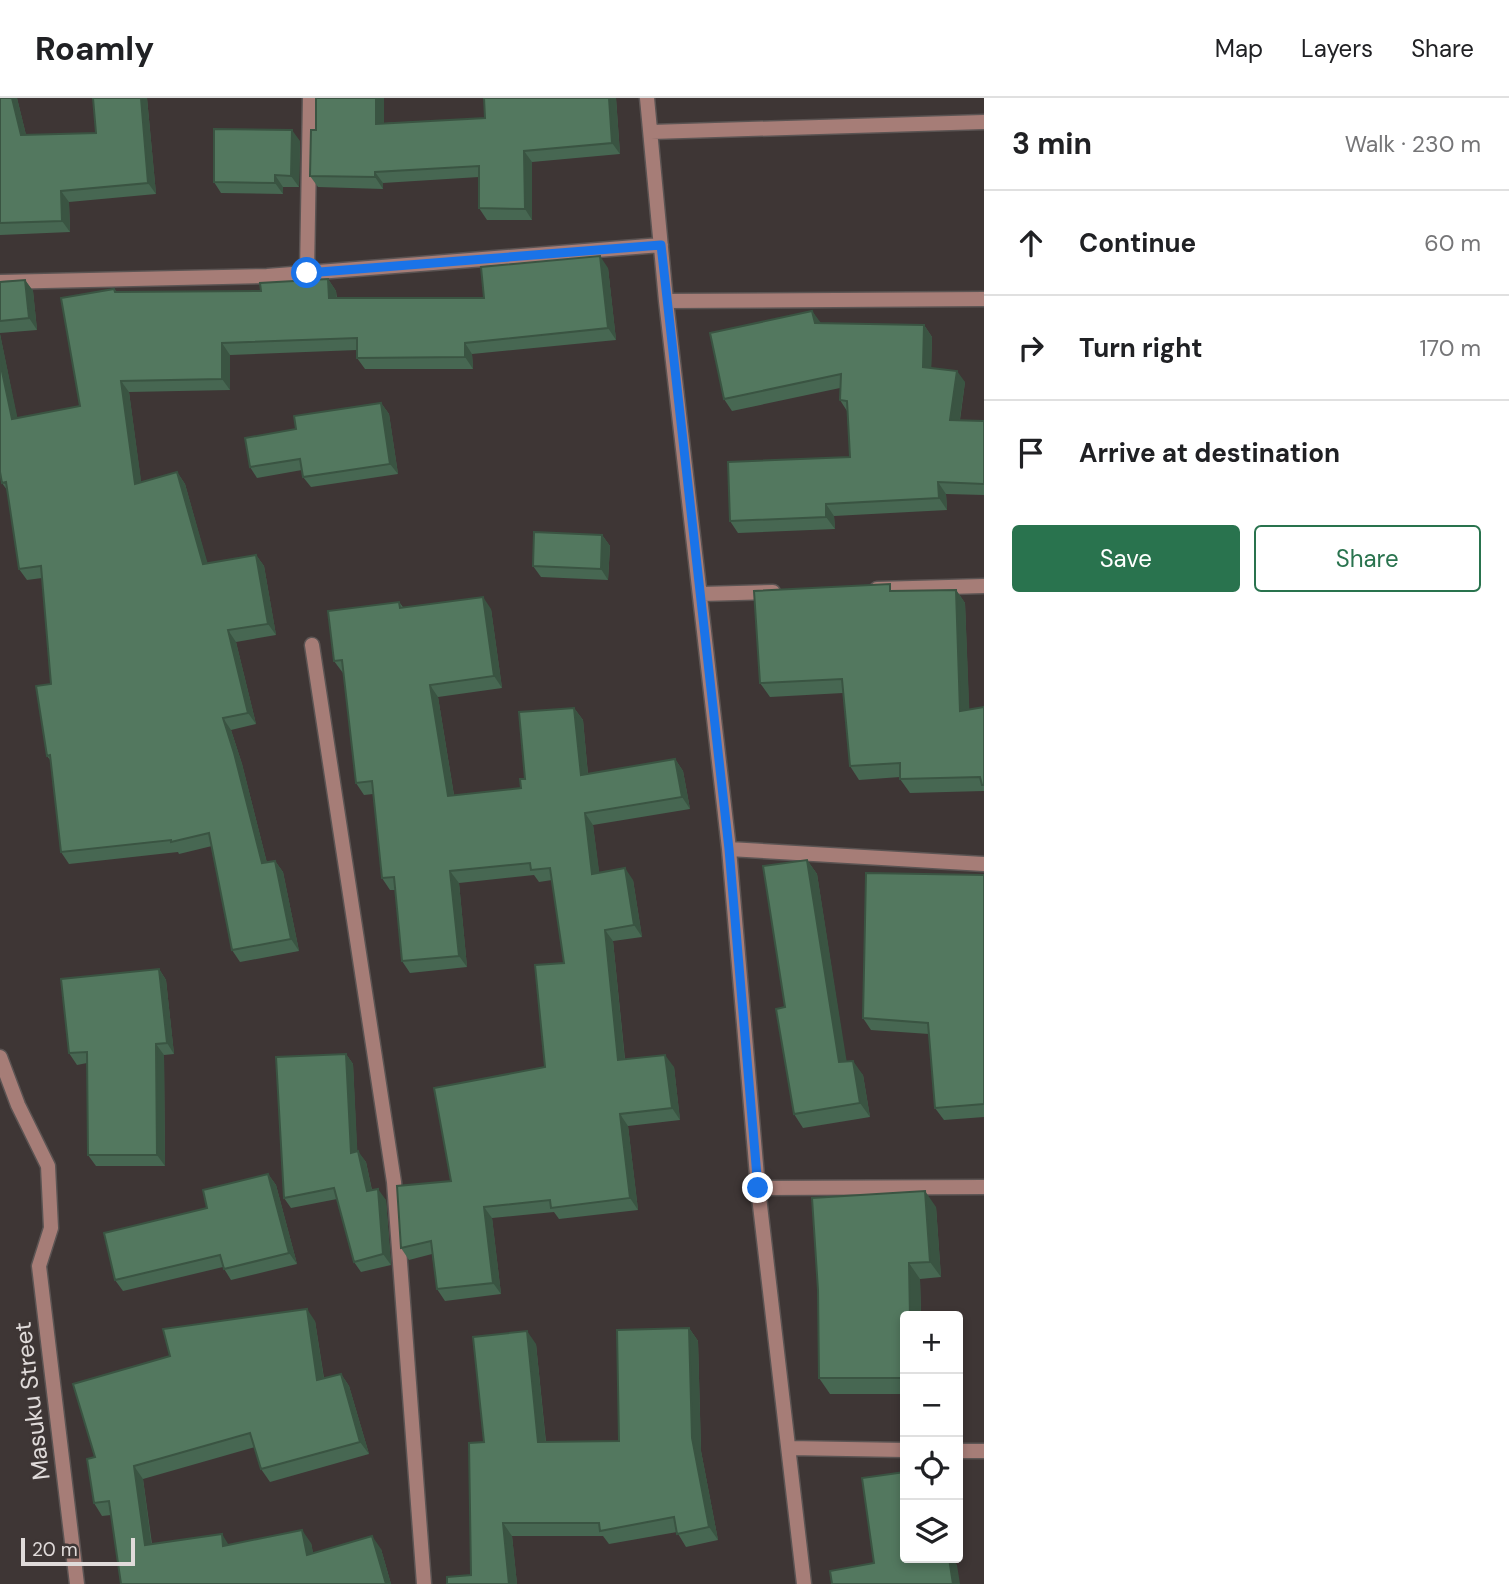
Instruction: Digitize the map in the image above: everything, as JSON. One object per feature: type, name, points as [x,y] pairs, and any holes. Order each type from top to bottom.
[{"type":"street","points":[[307,273],[310,98]]},
{"type":"street","points":[[647,98],[666,301],[729,849],[758,1188],[804,1584]]},
{"type":"street","points":[[651,132],[984,122]]},
{"type":"street","points":[[0,282],[267,276],[661,245]]},
{"type":"street","points":[[666,301],[984,299]]},
{"type":"street","points":[[863,590],[984,586]]},
{"type":"street","points":[[701,594],[782,592]]},
{"type":"street","points":[[312,645],[394,1182],[424,1584]]},
{"type":"street","points":[[729,849],[984,864]]},
{"type":"street","name":"Masuku Street","points":[[0,1057],[18,1105],[48,1166],[51,1228],[39,1266],[77,1584]]},
{"type":"street","points":[[758,1188],[984,1187]]},
{"type":"street","points":[[789,1448],[900,1450]]},
{"type":"street","points":[[963,1451],[984,1451]]},
{"type":"building","points":[[0,98],[12,98],[21,135],[96,133],[93,98],[141,98],[148,183],[61,191],[62,221],[0,223]]},
{"type":"building","points":[[316,98],[376,98],[376,124],[485,118],[484,98],[609,98],[612,143],[524,151],[525,209],[479,208],[479,166],[375,172],[375,177],[310,176],[311,130],[316,130]]},
{"type":"building","points":[[214,129],[292,130],[291,176],[275,175],[275,183],[214,182]]},
{"type":"building","points":[[600,256],[608,328],[465,343],[465,357],[357,358],[357,338],[222,343],[222,379],[121,381],[135,484],[177,472],[203,564],[256,555],[268,624],[228,630],[248,713],[223,718],[262,863],[275,861],[291,939],[232,950],[209,833],[171,842],[61,852],[50,755],[47,756],[36,686],[51,684],[41,566],[19,569],[6,482],[2,483],[0,472],[0,362],[12,419],[80,406],[61,298],[114,289],[115,292],[261,291],[260,283],[328,279],[329,298],[484,298],[481,267]]},
{"type":"building","points":[[25,280],[29,318],[0,321],[0,282]]},
{"type":"building","points":[[812,311],[815,323],[924,325],[923,367],[957,371],[950,420],[984,421],[984,484],[938,482],[939,498],[826,504],[826,517],[730,521],[728,462],[850,457],[847,401],[840,400],[841,374],[724,399],[710,333]]},
{"type":"building","points":[[381,403],[390,464],[303,477],[300,459],[250,467],[245,438],[296,429],[294,416]]},
{"type":"building","points":[[534,532],[602,535],[601,569],[533,566]]},
{"type":"building","points":[[890,584],[890,591],[956,590],[960,711],[984,707],[984,785],[980,777],[900,779],[900,763],[850,766],[842,679],[760,683],[754,591]]},
{"type":"building","points":[[483,597],[494,676],[430,685],[448,796],[521,788],[520,779],[525,779],[519,712],[574,708],[581,775],[675,759],[682,797],[585,813],[592,874],[625,868],[634,925],[605,930],[618,1060],[665,1055],[672,1108],[620,1114],[630,1198],[551,1208],[550,1200],[484,1207],[493,1283],[437,1289],[431,1241],[401,1248],[397,1186],[451,1181],[434,1088],[545,1067],[535,965],[564,963],[550,868],[531,870],[530,863],[450,871],[459,956],[402,961],[394,877],[382,878],[372,781],[356,783],[342,660],[334,661],[328,611],[399,602],[400,608]]},
{"type":"building","points":[[807,860],[839,1062],[853,1061],[860,1103],[794,1114],[776,1009],[785,1007],[763,866]]},
{"type":"building","points":[[866,873],[984,875],[984,1104],[935,1108],[928,1023],[863,1018]]},
{"type":"building","points":[[159,969],[167,1043],[156,1044],[157,1155],[88,1155],[87,1052],[69,1053],[61,979]]},
{"type":"building","points":[[346,1054],[351,1153],[358,1151],[367,1191],[378,1189],[383,1254],[354,1262],[334,1188],[284,1198],[276,1057]]},
{"type":"building","points":[[268,1174],[289,1253],[224,1269],[220,1255],[115,1280],[104,1233],[207,1208],[203,1190]]},
{"type":"building","points":[[925,1191],[930,1262],[909,1263],[910,1311],[900,1311],[900,1378],[819,1378],[818,1290],[812,1198]]},
{"type":"building","points":[[307,1309],[317,1380],[341,1374],[360,1442],[261,1469],[250,1433],[134,1466],[145,1545],[222,1534],[223,1546],[302,1530],[307,1555],[372,1536],[386,1584],[121,1584],[109,1501],[94,1503],[87,1459],[95,1457],[73,1384],[170,1356],[163,1329]]},
{"type":"building","points":[[689,1328],[692,1438],[709,1527],[677,1534],[674,1517],[600,1531],[599,1523],[503,1523],[509,1584],[447,1584],[447,1577],[471,1575],[469,1443],[484,1442],[473,1337],[527,1331],[538,1442],[619,1441],[617,1330]]},
{"type":"building","points":[[900,1473],[900,1563],[950,1563],[953,1584],[832,1584],[830,1571],[874,1563],[862,1478]]},
{"type":"route","points":[[307,273],[661,245],[729,849],[758,1188]]}]
